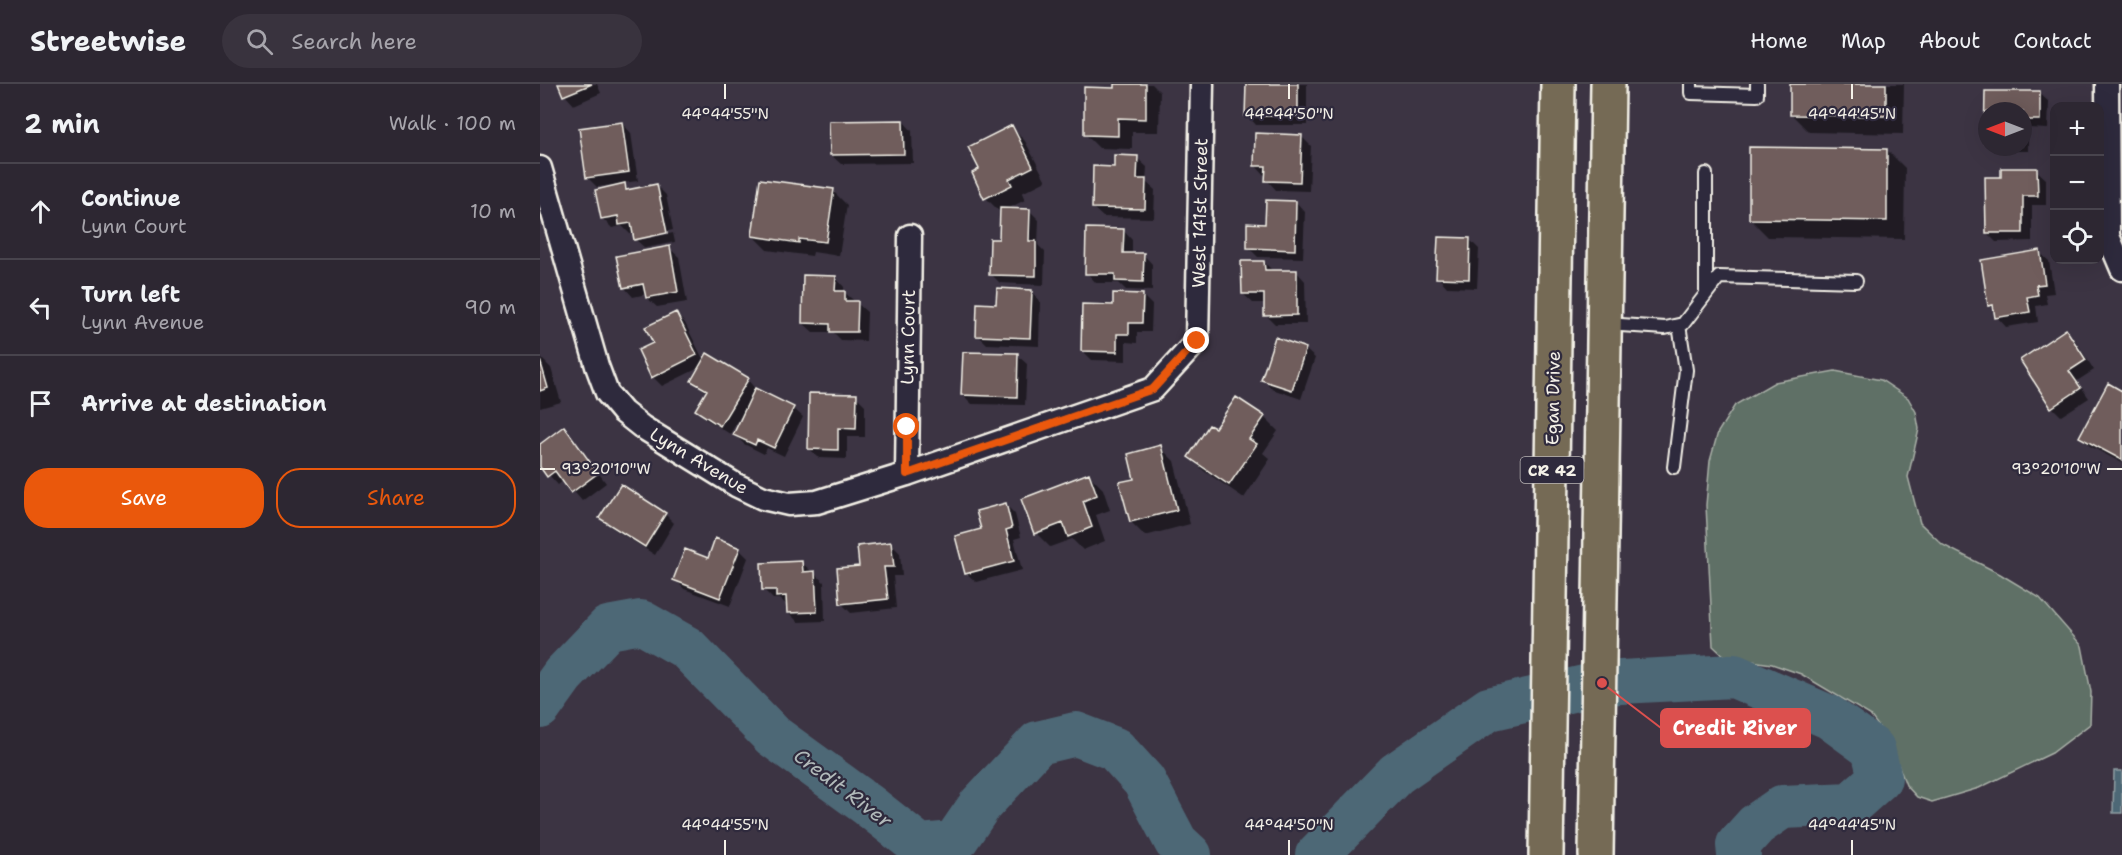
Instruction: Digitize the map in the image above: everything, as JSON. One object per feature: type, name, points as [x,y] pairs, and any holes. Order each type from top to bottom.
[{"type":"highway","name":"Egan Drive","points":[[1546,855],[1558,84]]},
{"type":"highway","name":"CR 42","points":[[1596,855],[1608,84]]},
{"type":"street","name":"West 141st Street","points":[[1197,341],[1202,84]]},
{"type":"street","points":[[2107,84],[2108,236],[2122,268]]},
{"type":"street","name":"Lynn Avenue","points":[[540,168],[597,366],[607,393],[623,412],[642,427],[736,485],[763,498],[789,504],[816,502],[907,474],[1153,389],[1197,341]]},
{"type":"street","name":"Lynn Court","points":[[907,474],[910,236]]},
{"type":"lane","points":[[1691,84],[1691,93],[1757,95],[1757,84]]},
{"type":"lane","points":[[1706,174],[1706,293]]},
{"type":"lane","points":[[1605,324],[1665,328],[1683,324],[1719,278],[1856,281]]},
{"type":"lane","points":[[1674,466],[1686,370],[1679,325]]},
{"type":"green space","points":[[1835,371],[1881,380],[1908,398],[1916,412],[1919,429],[1908,477],[1920,523],[1943,545],[2000,574],[2040,598],[2082,646],[2091,692],[2090,724],[2052,753],[1979,788],[1932,802],[1917,797],[1906,785],[1889,740],[1870,715],[1801,674],[1772,664],[1725,657],[1713,646],[1706,505],[1710,461],[1718,432],[1735,405],[1775,382]]},
{"type":"water","points":[[2114,771],[2122,771],[2122,813],[2113,813]]},
{"type":"building","points":[[558,84],[592,84],[563,96]]},
{"type":"building","points":[[1114,84],[1146,84],[1146,119],[1118,118],[1118,136],[1084,135],[1084,87],[1114,88]]},
{"type":"building","points":[[1246,84],[1298,84],[1298,116],[1245,116]]},
{"type":"building","points":[[1790,84],[1886,84],[1886,116],[1790,115]]},
{"type":"building","points":[[1985,91],[2040,91],[2040,120],[2032,120],[2032,102],[1985,102]]},
{"type":"building","points":[[903,120],[904,154],[830,155],[829,121]]},
{"type":"building","points":[[622,122],[629,172],[586,178],[579,128]]},
{"type":"building","points":[[1012,125],[1033,167],[1009,179],[1012,185],[984,199],[972,173],[979,169],[968,147]]},
{"type":"building","points":[[1255,133],[1302,135],[1300,182],[1265,181],[1266,166],[1254,166]]},
{"type":"building","points":[[1749,147],[1887,149],[1887,221],[1749,219]]},
{"type":"building","points":[[1114,155],[1138,156],[1137,179],[1146,179],[1145,209],[1092,208],[1093,166],[1114,167]]},
{"type":"building","points":[[2001,168],[2037,168],[2038,196],[2023,196],[2023,233],[1986,233],[1985,177],[2001,177]]},
{"type":"building","points":[[760,179],[834,189],[826,242],[799,239],[799,243],[752,236]]},
{"type":"building","points":[[625,183],[626,190],[657,184],[667,233],[634,240],[631,223],[619,225],[618,216],[601,219],[595,190]]},
{"type":"building","points":[[1266,200],[1296,201],[1295,250],[1247,248],[1247,223],[1265,224]]},
{"type":"building","points":[[1000,208],[1030,209],[1029,241],[1036,241],[1036,276],[989,275],[990,239],[999,239]]},
{"type":"building","points":[[1086,228],[1124,229],[1123,253],[1144,253],[1143,282],[1115,281],[1115,274],[1085,274]]},
{"type":"building","points":[[1438,237],[1470,238],[1469,279],[1436,278]]},
{"type":"building","points":[[670,246],[678,292],[646,298],[643,284],[623,288],[616,256]]},
{"type":"building","points":[[2040,250],[2045,284],[2036,285],[2038,295],[2027,297],[2030,312],[1995,318],[1993,305],[1988,306],[1981,260]]},
{"type":"building","points":[[1241,261],[1264,261],[1265,270],[1297,270],[1297,315],[1264,316],[1264,294],[1242,294]]},
{"type":"building","points":[[803,275],[836,276],[835,291],[845,291],[845,301],[858,301],[857,332],[830,332],[830,324],[802,323]]},
{"type":"building","points":[[997,288],[1032,290],[1030,338],[976,336],[977,303],[996,304]]},
{"type":"building","points":[[1113,293],[1143,294],[1142,323],[1129,323],[1129,334],[1117,334],[1117,352],[1081,351],[1082,304],[1113,305]]},
{"type":"building","points":[[676,312],[697,355],[651,378],[638,350],[653,343],[645,327]]},
{"type":"building","points":[[2066,329],[2086,360],[2069,371],[2081,388],[2051,408],[2020,360]]},
{"type":"building","points":[[1275,337],[1306,348],[1292,390],[1261,380]]},
{"type":"building","points":[[963,352],[1018,353],[1017,397],[961,395]]},
{"type":"building","points":[[707,353],[749,378],[720,426],[695,410],[707,390],[691,381]]},
{"type":"building","points":[[540,360],[548,388],[540,391]]},
{"type":"building","points":[[2108,383],[2122,391],[2122,460],[2079,437]]},
{"type":"building","points":[[755,388],[794,407],[774,448],[757,440],[755,445],[733,435]]},
{"type":"building","points":[[809,393],[857,394],[856,429],[838,428],[838,450],[808,449]]},
{"type":"building","points":[[1236,397],[1265,416],[1249,439],[1257,444],[1229,485],[1188,457],[1209,425],[1215,428]]},
{"type":"building","points":[[564,426],[598,473],[571,493],[555,471],[547,477],[540,467],[540,444]]},
{"type":"building","points":[[1161,445],[1177,510],[1130,522],[1119,482],[1134,479],[1128,454]]},
{"type":"building","points":[[1089,473],[1097,495],[1083,501],[1092,527],[1068,537],[1063,523],[1034,534],[1021,499]]},
{"type":"building","points":[[621,484],[666,513],[645,547],[599,518]]},
{"type":"building","points":[[1006,503],[1012,528],[1006,530],[1014,561],[965,574],[955,536],[981,529],[976,511]]},
{"type":"building","points":[[715,538],[740,548],[720,598],[673,580],[685,549],[708,558]]},
{"type":"building","points":[[891,542],[894,567],[884,567],[888,599],[840,604],[837,568],[859,566],[857,546]]},
{"type":"building","points":[[802,561],[803,572],[815,571],[817,612],[787,613],[786,596],[776,597],[776,590],[762,590],[761,563]]},
{"type":"waterway","name":"Credit River","points":[[540,707],[563,675],[608,628],[641,622],[687,648],[773,736],[920,846],[954,843],[980,805],[1038,743],[1076,734],[1115,749],[1144,781],[1176,842],[1190,855]]},
{"type":"waterway","name":"Credit River","points":[[1317,855],[1396,774],[1489,709],[1602,683],[1734,676],[1829,717],[1873,749],[1880,778],[1851,804],[1782,807],[1756,825],[1738,845],[1739,855]]},
{"type":"place","name":"Credit River","points":[[1602,683]]},
{"type":"route","points":[[907,427],[907,474],[1153,389],[1197,341]]}]
